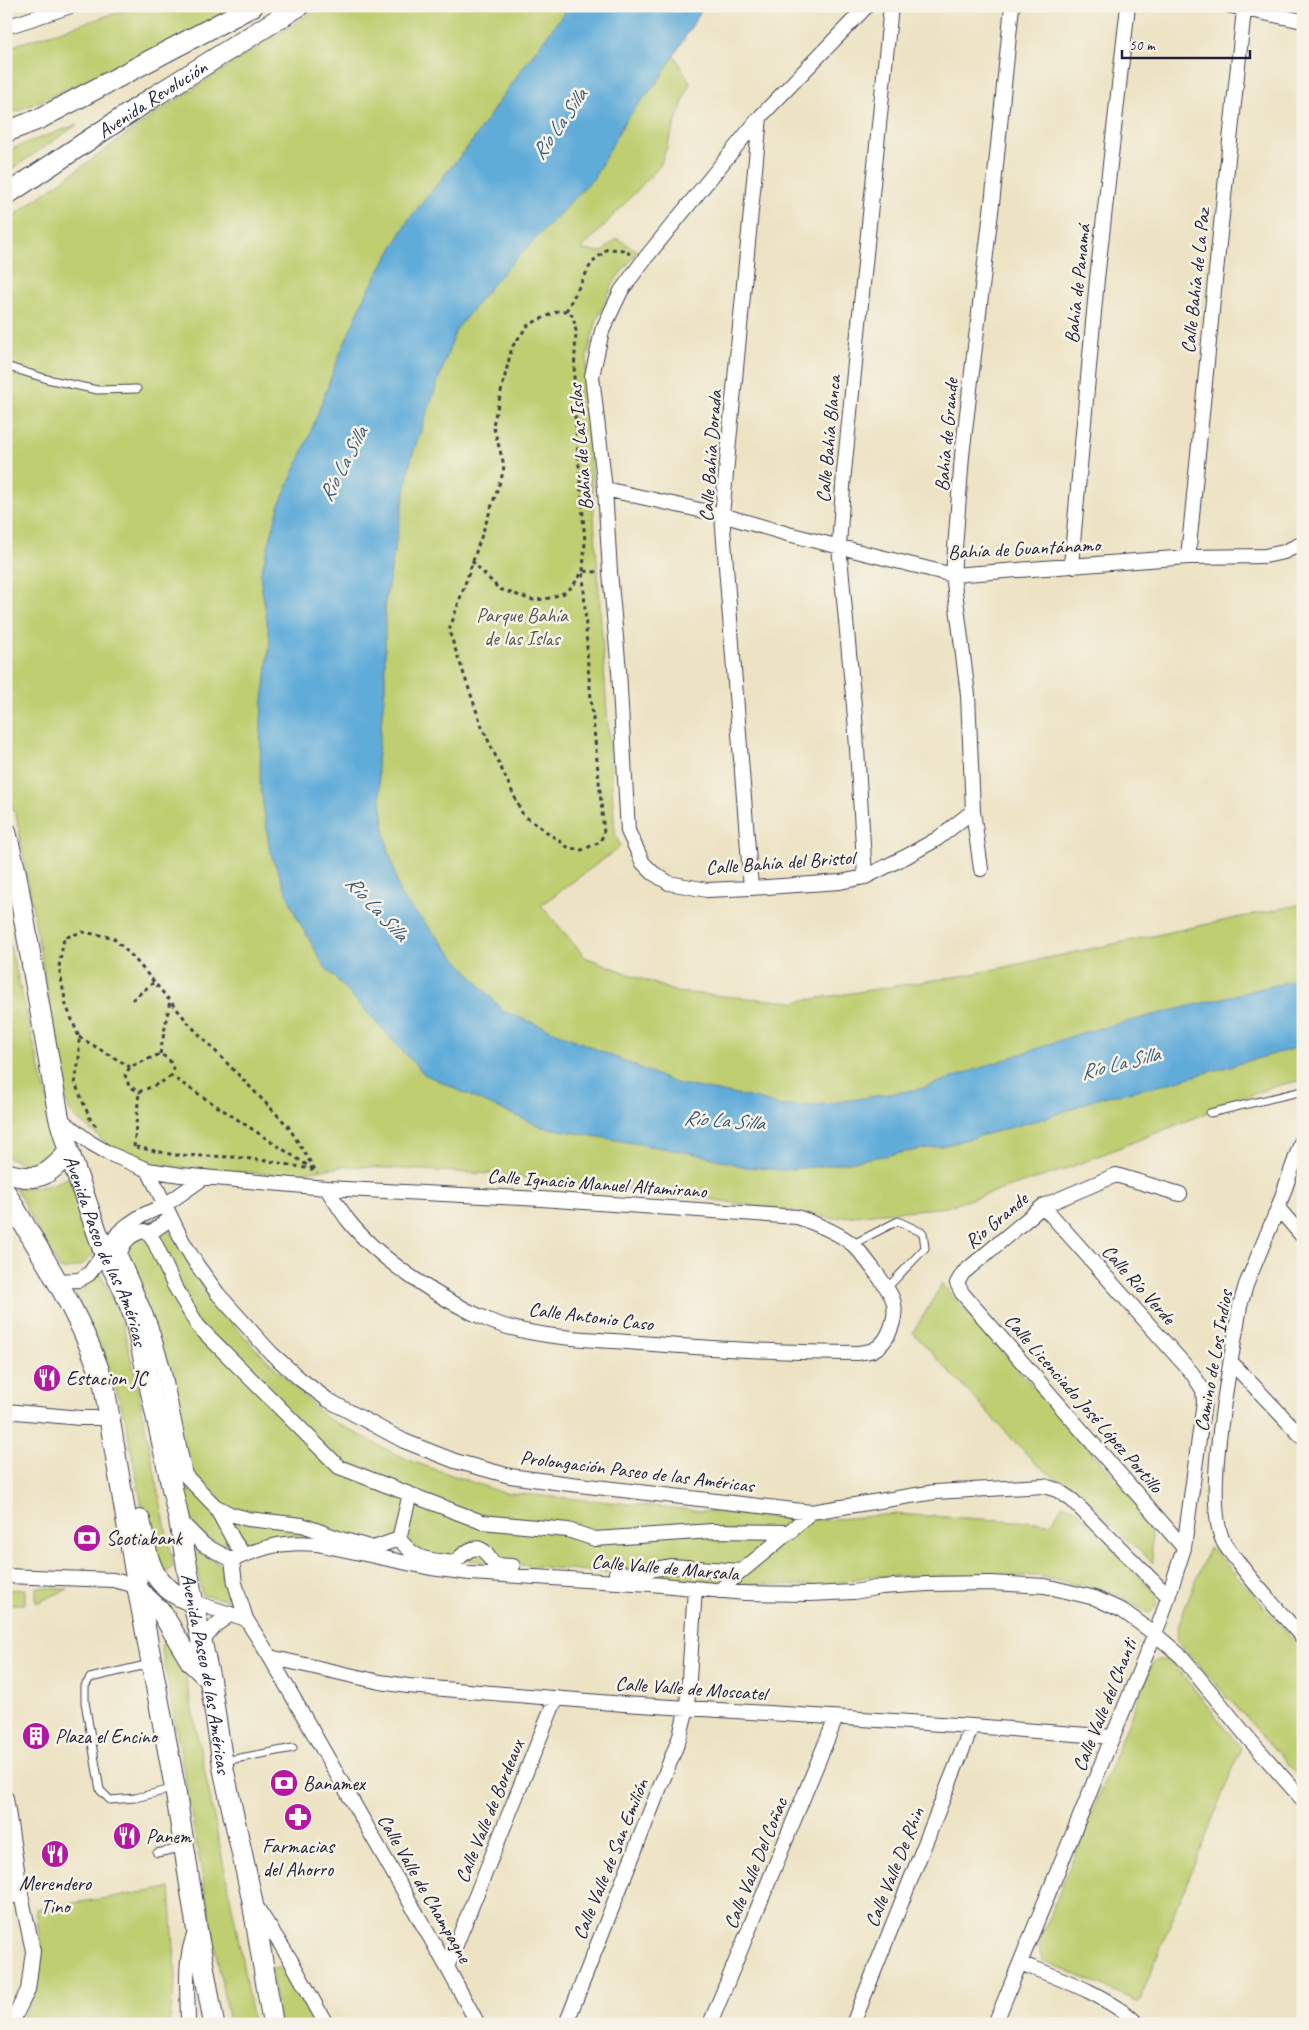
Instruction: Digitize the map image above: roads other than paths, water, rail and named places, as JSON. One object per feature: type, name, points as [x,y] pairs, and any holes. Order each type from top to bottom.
[{"type":"main road","name":"Avenida Revolución","points":[[6,132],[39,119],[253,6]]},
{"type":"main road","name":"Avenida Revolución","points":[[6,195],[155,96],[299,6]]},
{"type":"main road","name":"Avenida Paseo de las Américas","points":[[6,832],[59,1118],[104,1252],[123,1288],[135,1319],[179,1520],[193,1602],[210,1680],[222,1762],[252,1899],[272,2024]]},
{"type":"main road","points":[[6,893],[21,907]]},
{"type":"main road","points":[[6,1173],[19,1177],[36,1178],[49,1172],[69,1152]]},
{"type":"main road","points":[[6,1193],[55,1280],[95,1357],[104,1386],[138,1590],[175,1788],[214,2024]]},
{"type":"main road","points":[[121,1480],[133,1500],[140,1519],[155,1576],[171,1592],[193,1602]]},
{"type":"main road","points":[[138,1590],[162,1613],[191,1662],[210,1680]]},
{"type":"street","points":[[6,26],[71,6]]},
{"type":"street","name":"Bahía de Las Islas","points":[[628,831],[619,671],[605,489],[592,376],[602,331],[621,291],[642,261],[760,117],[866,6]]},
{"type":"street","name":"Calle Bahía Blanca","points":[[865,877],[855,717],[839,546],[844,472],[891,6]]},
{"type":"street","name":"Bahía de Grande","points":[[980,869],[973,811],[968,695],[954,575],[962,456],[993,195],[1012,6]]},
{"type":"street","name":"Bahía de Panamá","points":[[1071,565],[1097,279],[1128,6]]},
{"type":"street","points":[[1237,8],[1303,21]]},
{"type":"street","name":"Calle Bahía de La Paz","points":[[1188,557],[1214,290],[1237,8]]},
{"type":"street","name":"Calle Bahía Dorada","points":[[751,888],[722,515],[760,117]]},
{"type":"street","name":"Bahía de Guantánamo","points":[[605,489],[722,515],[788,534],[954,575],[1188,557],[1265,556],[1284,552],[1303,543]]},
{"type":"street","name":"Calle Bahía del Bristol","points":[[628,831],[643,863],[653,873],[669,883],[707,890],[751,888],[840,882],[865,877],[937,839],[973,811]]},
{"type":"street","name":"Calle Ignacio Manuel Altamirano","points":[[59,1118],[91,1143],[110,1154],[148,1170],[326,1188],[540,1199],[797,1217],[816,1224],[853,1244],[893,1300],[894,1316],[892,1326],[881,1345],[872,1351]]},
{"type":"street","name":"Camino de Los Indios","points":[[1303,1137],[1278,1208],[1246,1285],[1240,1306],[1218,1455],[1217,1515],[1223,1542],[1249,1576],[1303,1638]]},
{"type":"street","name":"Prolongación Paseo de las Américas","points":[[148,1170],[196,1265],[218,1294],[271,1353],[300,1379],[328,1400],[404,1441],[455,1461],[510,1476],[811,1512],[935,1492],[1044,1486],[1057,1490],[1072,1500],[1168,1596]]},
{"type":"street","name":"Rio Grande","points":[[957,1283],[964,1273],[1042,1206],[1116,1175],[1180,1194]]},
{"type":"street","points":[[55,1280],[79,1280],[89,1274],[119,1232],[141,1216],[165,1205],[205,1177]]},
{"type":"street","name":"Calle Antonio Caso","points":[[326,1188],[348,1221],[403,1271],[436,1293],[490,1321],[555,1336],[673,1346],[842,1353],[872,1351]]},
{"type":"street","name":"Calle Río Verde","points":[[1042,1206],[1192,1373],[1203,1390]]},
{"type":"street","points":[[1278,1208],[1303,1237]]},
{"type":"street","points":[[149,1234],[171,1218]]},
{"type":"street","points":[[238,1558],[234,1541],[215,1506],[185,1475],[163,1368],[150,1325],[120,1255],[121,1248],[126,1241],[137,1232],[144,1231],[149,1234],[155,1243],[174,1285],[198,1326],[339,1467],[482,1522],[568,1530],[595,1539],[712,1530],[791,1532]]},
{"type":"street","name":"Calle Licenciado José López Portillo","points":[[957,1283],[962,1293],[1184,1548]]},
{"type":"street","points":[[1231,1362],[1303,1438]]},
{"type":"street","name":"Calle Valle del Chanti","points":[[995,2024],[1155,1634],[1184,1548],[1203,1411],[1203,1390]]},
{"type":"street","points":[[6,1412],[80,1418],[110,1418]]},
{"type":"street","points":[[399,1539],[410,1494]]},
{"type":"street","points":[[215,1506],[230,1514],[248,1520],[302,1525],[340,1539],[373,1548],[399,1539]]},
{"type":"street","points":[[719,1591],[741,1571],[791,1532],[811,1512]]},
{"type":"street","points":[[179,1520],[204,1545],[238,1558]]},
{"type":"street","points":[[399,1539],[416,1556],[454,1563],[463,1553],[477,1548],[484,1551],[495,1565],[631,1574],[670,1566],[741,1571]]},
{"type":"street","name":"Calle Valle de Marsala","points":[[238,1558],[265,1547],[282,1543],[317,1544],[431,1568],[745,1593],[810,1594],[854,1592],[881,1587],[928,1584],[990,1583],[1045,1586],[1095,1598],[1123,1611],[1155,1634]]},
{"type":"street","name":"Calle Valle de Champagne","points":[[238,1558],[235,1583],[246,1619],[270,1657],[448,1967],[478,2024]]},
{"type":"street","points":[[6,1576],[113,1580],[129,1584],[138,1590]]},
{"type":"street","name":"Calle Valle de San Emilión","points":[[566,2024],[679,1739],[687,1708],[695,1589]]},
{"type":"street","points":[[193,1602],[246,1619]]},
{"type":"street","points":[[202,1641],[217,1624],[231,1614]]},
{"type":"street","points":[[1155,1634],[1182,1657],[1249,1739],[1303,1800]]},
{"type":"street","name":"Calle Valle de Moscatel","points":[[270,1657],[380,1682],[687,1708],[1113,1737]]},
{"type":"street","name":"Calle Valle de Bordeaux","points":[[448,1967],[556,1698]]},
{"type":"street","name":"Calle Valle Del Coñac","points":[[710,2024],[836,1718]]},
{"type":"street","name":"Calle Valle De Rhin","points":[[853,2024],[972,1726]]},
{"type":"street","points":[[6,1798],[21,1894],[33,1951],[28,1990],[11,2024]]},
{"type":"street","points":[[6,1897],[21,1894]]},
{"type":"street","points":[[252,1899],[290,1959],[326,2024]]},
{"type":"street","points":[[188,2024],[189,1961],[191,1943],[197,1930]]},
{"type":"street","points":[[1020,1963],[1093,1993],[1116,2006],[1137,2023]]},
{"type":"lane","points":[[6,366],[47,379],[98,390],[138,389]]},
{"type":"lane","points":[[1210,1113],[1303,1091]]},
{"type":"lane","points":[[853,1244],[898,1221],[923,1233],[924,1248],[886,1288]]},
{"type":"lane","points":[[153,1663],[90,1678],[85,1686],[85,1702],[100,1790],[110,1800],[135,1798],[175,1788]]},
{"type":"lane","points":[[222,1762],[293,1748]]},
{"type":"lane","points":[[157,1853],[184,1847]]},
{"type":"water","name":"Río La Silla","points":[[569,6],[704,6],[659,80],[625,121],[594,178],[496,280],[456,330],[411,459],[385,603],[385,688],[377,763],[385,834],[400,895],[503,1011],[675,1083],[759,1099],[779,1106],[811,1106],[920,1089],[1081,1033],[1303,978],[1303,1046],[1162,1085],[1103,1097],[1046,1118],[946,1145],[831,1165],[784,1170],[745,1167],[701,1155],[542,1127],[424,1074],[324,966],[297,918],[270,852],[260,783],[261,717],[270,641],[260,576],[280,503],[309,437],[337,361],[365,296],[409,219],[473,140],[510,85]]},
{"type":"place","name":"Estacion JC","points":[[47,1378]]},
{"type":"place","name":"Scotiabank","points":[[87,1538]]},
{"type":"place","name":"Plaza el Encino","points":[[36,1736]]},
{"type":"place","name":"Banamex","points":[[284,1783]]},
{"type":"place","name":"Farmacias del Ahorro","points":[[298,1817]]},
{"type":"place","name":"Panem","points":[[127,1836]]},
{"type":"place","name":"Merendero Tino","points":[[55,1854]]},
{"type":"park label","name":"Parque Bahía de las Islas","points":[[522,626]]}]
